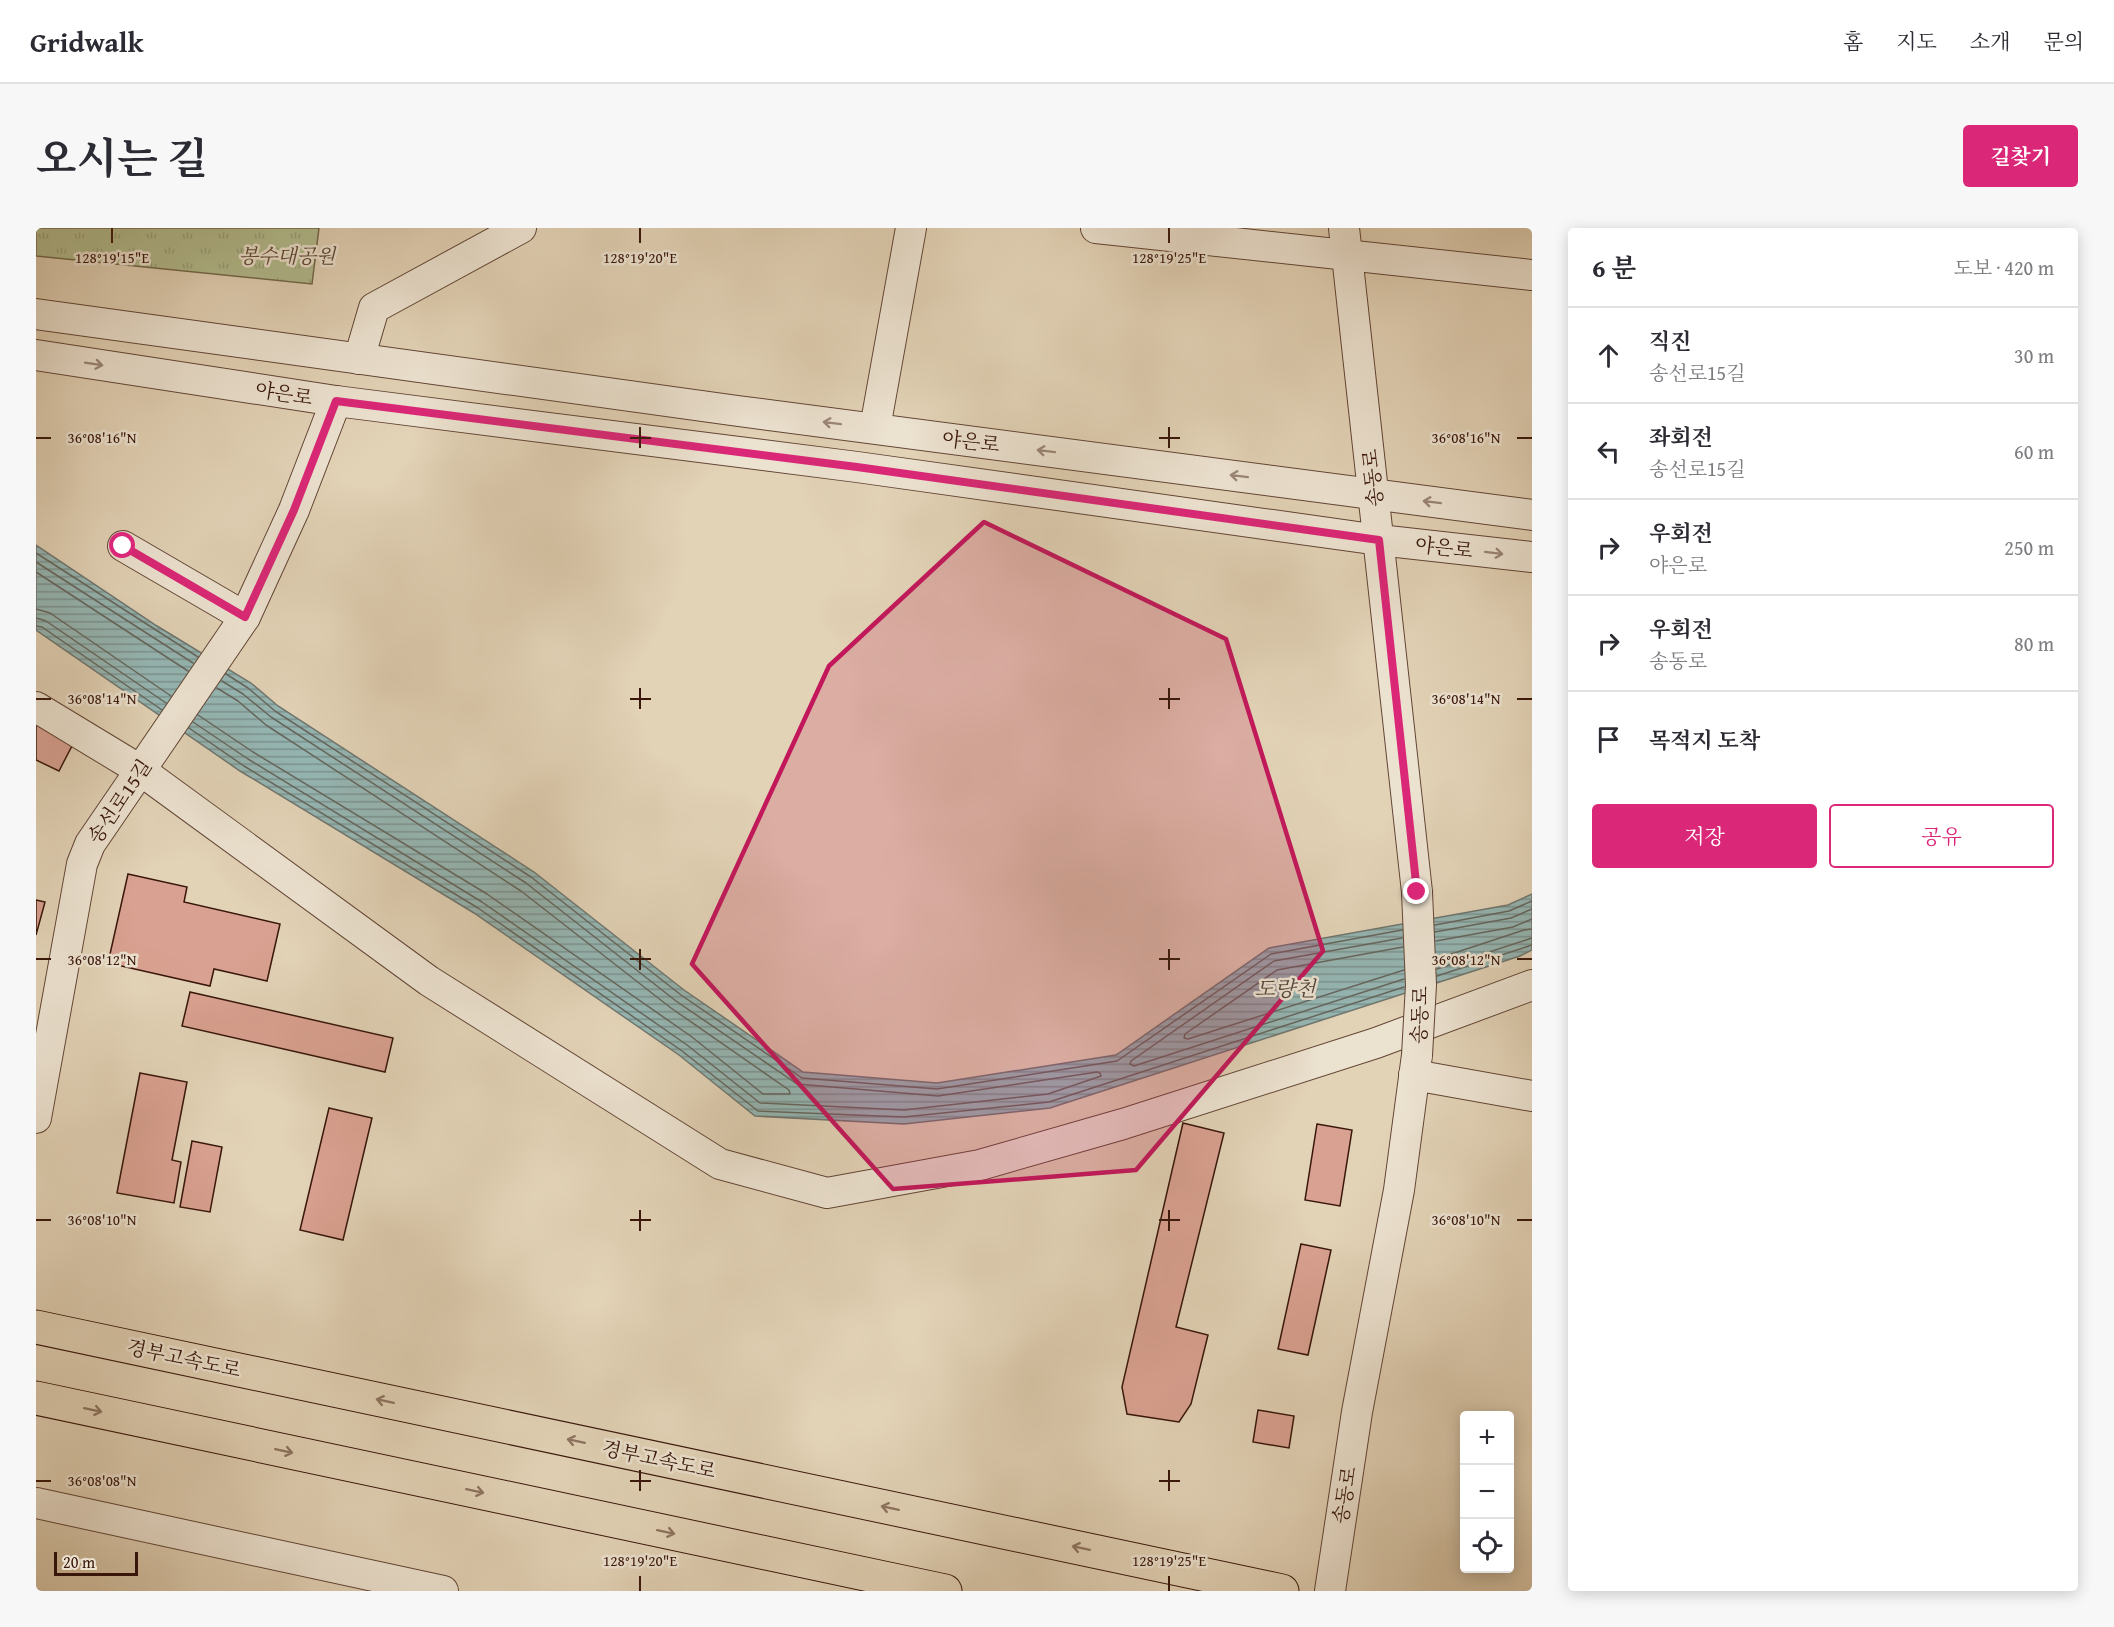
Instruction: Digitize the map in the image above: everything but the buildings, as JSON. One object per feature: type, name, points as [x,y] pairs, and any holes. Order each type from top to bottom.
[{"type":"highway","name":"경부고속도로","points":[[41,1328],[1282,1591]]},
{"type":"highway","points":[[36,1398],[945,1591]]},
{"type":"street","points":[[359,358],[374,308],[520,228]]},
{"type":"street","points":[[874,428],[911,228]]},
{"type":"street","points":[[1096,228],[1345,242],[1532,275]]},
{"type":"street","name":"송동로","points":[[1330,1591],[1357,1412],[1399,1190],[1416,1065],[1421,985],[1417,892],[1345,242]]},
{"type":"street","name":"야은로","points":[[36,314],[1532,515]]},
{"type":"street","name":"야은로","points":[[36,355],[336,401],[857,467],[1379,540],[1532,557]]},
{"type":"street","name":"송선로15길","points":[[36,1118],[82,864],[90,844],[245,617],[294,510],[336,401]]},
{"type":"street","points":[[123,546],[245,617]]},
{"type":"street","points":[[36,707],[146,761],[429,981],[720,1164],[827,1192],[980,1165],[1112,1127],[1376,1043],[1532,985]]},
{"type":"street","points":[[1416,1065],[1532,1096]]},
{"type":"street","points":[[36,1503],[443,1591]]},
{"type":"highlighted area","points":[[984,522],[1226,639],[1323,951],[1136,1170],[893,1189],[692,964],[829,666]]},
{"type":"green space","name":"봉수대공원","points":[[36,228],[319,228],[312,284],[36,256]]},
{"type":"water","name":"도량천","points":[[36,545],[157,626],[251,683],[278,706],[534,872],[684,990],[803,1072],[937,1083],[1116,1055],[1269,948],[1508,905],[1532,894],[1532,950],[1520,956],[1050,1108],[904,1124],[755,1116],[679,1055],[474,913],[240,771],[36,630]]},
{"type":"route","points":[[123,546],[245,617],[294,510],[336,401],[857,467],[1379,540],[1417,892]]}]
